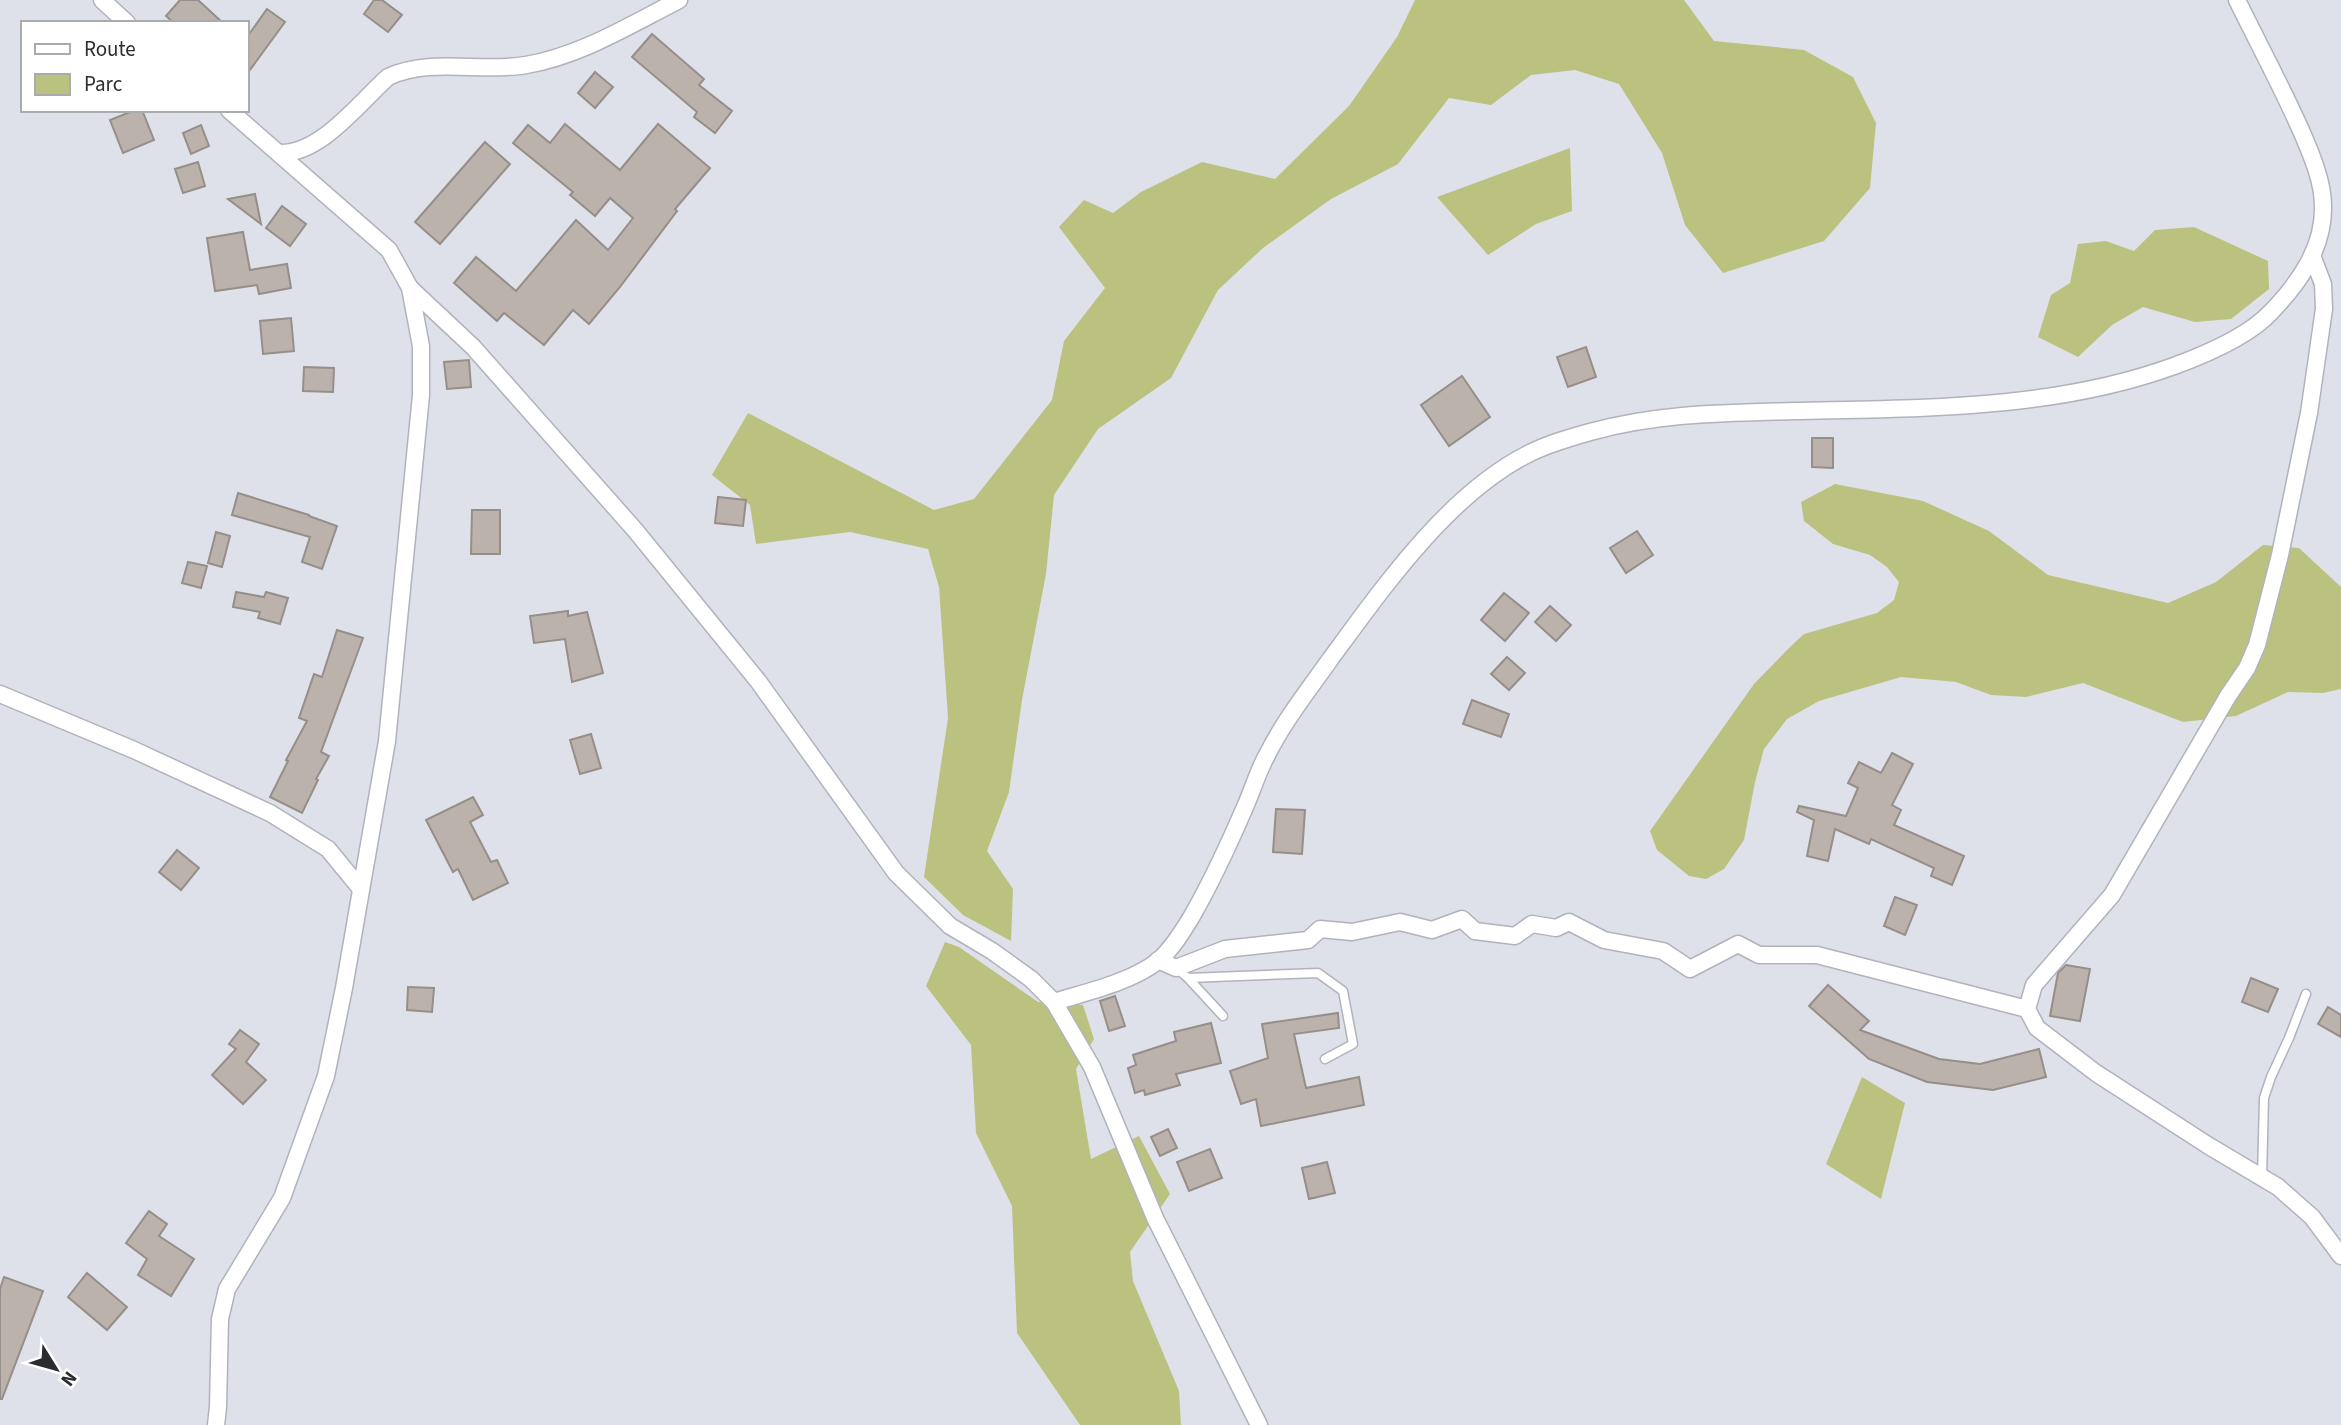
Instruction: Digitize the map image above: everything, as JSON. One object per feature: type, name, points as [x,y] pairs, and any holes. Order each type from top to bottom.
[{"type":"street","points":[[102,0],[125,21]]},
{"type":"street","points":[[279,153],[293,153],[314,144],[388,77],[402,70],[424,67],[525,66],[562,57],[679,0]]},
{"type":"street","points":[[1054,1002],[1118,982],[1158,960],[1181,935],[1230,842],[1265,757],[1292,712],[1346,638],[1443,518],[1492,476],[1530,453],[1569,438],[1629,422],[1694,414],[1950,406],[2026,400],[2100,389],[2213,352],[2268,316],[2313,258],[2321,231],[2324,203],[2314,160],[2287,98],[2237,0]]},
{"type":"street","points":[[231,112],[389,250],[410,288],[473,347],[635,530],[758,681],[896,873],[950,926],[1031,979],[1054,1002],[1092,1067],[1155,1218],[1259,1425]]},
{"type":"street","points":[[2313,258],[2323,284],[2324,309],[2319,348],[2309,413],[2285,529],[2257,645],[2247,668],[2228,696],[2119,885],[2078,937],[2034,985],[2027,1009],[2037,1028],[2096,1073],[2278,1187],[2312,1217],[2341,1256]]},
{"type":"street","points":[[216,1425],[220,1319],[226,1289],[282,1198],[326,1076],[387,741],[421,396],[421,346],[410,288]]},
{"type":"street","points":[[0,694],[134,750],[270,813],[328,849],[360,888]]},
{"type":"street","points":[[1158,960],[1182,973],[1225,949],[1307,940],[1320,929],[1352,932],[1400,922],[1432,930],[1462,919],[1475,931],[1515,936],[1532,925],[1556,928],[1569,922],[1604,940],[1663,951],[1689,970],[1738,944],[1759,955],[1817,955],[2027,1009]]},
{"type":"lane","points":[[1182,973],[1223,1016]]},
{"type":"lane","points":[[1182,973],[1318,973],[1343,991],[1353,1044],[1325,1059]]},
{"type":"lane","points":[[2262,1178],[2264,1098],[2306,993]]},
{"type":"green space","points":[[1415,0],[1684,0],[1714,41],[1804,50],[1853,77],[1876,123],[1870,188],[1824,241],[1723,273],[1685,225],[1662,153],[1619,84],[1575,70],[1531,75],[1491,105],[1449,98],[1398,164],[1331,199],[1263,248],[1218,290],[1171,378],[1098,429],[1054,495],[1046,574],[1022,700],[1009,792],[987,851],[1013,889],[1011,941],[963,915],[924,877],[948,718],[939,587],[928,549],[850,532],[756,544],[750,505],[712,475],[748,413],[934,510],[974,499],[1052,400],[1064,341],[1105,288],[1059,227],[1084,200],[1113,213],[1141,192],[1202,162],[1275,179],[1349,106],[1397,37]]},
{"type":"green space","points":[[1570,148],[1572,211],[1536,224],[1488,255],[1437,197]]},
{"type":"green space","points":[[2194,227],[2268,261],[2269,289],[2231,319],[2195,322],[2143,307],[2112,325],[2078,357],[2038,337],[2051,295],[2070,283],[2078,244],[2106,241],[2134,251],[2155,230]]},
{"type":"green space","points":[[1835,484],[1923,501],[1989,531],[2048,575],[2168,603],[2216,582],[2263,545],[2299,548],[2341,587],[2341,689],[2323,693],[2288,692],[2236,716],[2183,722],[2083,683],[2026,697],[1991,695],[1956,682],[1901,677],[1819,701],[1787,719],[1764,749],[1744,840],[1724,869],[1706,879],[1689,876],[1657,850],[1650,831],[1754,684],[1804,634],[1877,613],[1894,600],[1899,582],[1887,567],[1870,555],[1833,544],[1804,521],[1801,502]]},
{"type":"green space","points":[[945,942],[959,947],[1038,1002],[1083,1005],[1094,1039],[1076,1069],[1091,1159],[1139,1136],[1170,1194],[1130,1252],[1133,1281],[1179,1391],[1181,1425],[1080,1425],[1017,1333],[1012,1206],[976,1133],[971,1045],[926,986]]},
{"type":"green space","points":[[1862,1077],[1905,1103],[1881,1199],[1826,1164]]},
{"type":"building","points":[[180,0],[198,0],[221,21],[172,21],[166,16]]},
{"type":"building","points":[[374,0],[382,0],[402,15],[388,32],[364,14]]},
{"type":"building","points":[[267,9],[285,22],[248,73],[248,36]]},
{"type":"building","points":[[652,34],[704,79],[699,85],[732,111],[715,133],[694,117],[697,112],[632,57]]},
{"type":"building","points":[[595,72],[613,87],[595,108],[578,93]]},
{"type":"building","points":[[130,112],[143,112],[154,140],[123,153],[110,120]]},
{"type":"building","points":[[565,124],[620,170],[658,124],[710,168],[675,209],[677,211],[589,324],[573,310],[544,345],[504,313],[497,321],[454,283],[476,257],[516,291],[576,220],[608,250],[633,218],[610,198],[595,216],[570,195],[573,192],[513,143],[528,125],[550,143]]},
{"type":"building","points":[[201,125],[209,146],[191,154],[183,133]]},
{"type":"building","points":[[485,142],[510,164],[440,244],[415,222]]},
{"type":"building","points":[[198,162],[205,186],[183,193],[175,169]]},
{"type":"building","points":[[255,194],[261,224],[228,199]]},
{"type":"building","points":[[282,206],[306,224],[290,246],[266,228]]},
{"type":"building","points":[[243,232],[250,270],[287,264],[291,288],[259,294],[257,285],[215,291],[207,238]]},
{"type":"building","points":[[291,318],[294,351],[263,354],[260,321]]},
{"type":"building","points":[[1586,347],[1596,377],[1568,387],[1557,357]]},
{"type":"building","points":[[469,360],[471,387],[447,389],[444,362]]},
{"type":"building","points":[[304,367],[334,368],[333,392],[303,391]]},
{"type":"building","points":[[1462,376],[1490,417],[1449,446],[1421,405]]},
{"type":"building","points":[[1812,438],[1833,438],[1833,468],[1812,467]]},
{"type":"building","points":[[238,493],[337,526],[322,569],[302,562],[310,537],[232,515]]},
{"type":"building","points":[[718,497],[746,500],[743,526],[715,523]]},
{"type":"building","points":[[472,510],[500,510],[500,554],[471,554]]},
{"type":"building","points":[[1637,531],[1653,555],[1626,573],[1610,548]]},
{"type":"building","points":[[216,532],[230,536],[222,567],[208,563]]},
{"type":"building","points":[[188,562],[207,566],[201,588],[182,583]]},
{"type":"building","points":[[236,592],[264,597],[266,592],[288,598],[280,624],[258,618],[260,612],[233,607]]},
{"type":"building","points":[[1504,593],[1529,613],[1505,641],[1481,620]]},
{"type":"building","points":[[1550,606],[1571,625],[1556,641],[1535,622]]},
{"type":"building","points":[[568,611],[568,616],[587,612],[603,673],[572,682],[565,639],[534,643],[530,616]]},
{"type":"building","points":[[337,630],[363,638],[321,752],[329,756],[302,813],[270,797],[307,721],[299,718],[314,674],[322,677]]},
{"type":"building","points":[[1507,657],[1525,673],[1509,690],[1491,674]]},
{"type":"building","points":[[1472,700],[1509,714],[1501,737],[1463,724]]},
{"type":"building","points":[[591,734],[601,768],[580,774],[570,740]]},
{"type":"building","points":[[1892,753],[1913,764],[1892,805],[1901,810],[1894,825],[1964,856],[1952,885],[1931,876],[1934,868],[1871,839],[1869,844],[1835,829],[1828,861],[1807,856],[1814,820],[1797,812],[1799,806],[1846,816],[1858,788],[1848,783],[1859,762],[1881,773]]},
{"type":"building","points":[[473,797],[483,815],[470,822],[491,862],[497,860],[508,883],[473,900],[458,869],[453,872],[426,820]]},
{"type":"building","points":[[1276,809],[1305,810],[1302,854],[1273,852]]},
{"type":"building","points":[[177,850],[199,868],[181,890],[159,872]]},
{"type":"building","points":[[1895,897],[1917,905],[1905,935],[1884,926]]},
{"type":"building","points":[[2066,965],[2090,969],[2080,1021],[2050,1016],[2058,973]]},
{"type":"building","points":[[2251,978],[2278,989],[2268,1012],[2242,1002]]},
{"type":"building","points":[[1828,985],[1869,1021],[1860,1030],[1939,1059],[1980,1064],[2039,1049],[2046,1077],[1993,1090],[1927,1082],[1869,1059],[1809,1006]]},
{"type":"building","points":[[408,987],[434,988],[432,1012],[407,1010]]},
{"type":"building","points":[[1115,996],[1125,1026],[1109,1031],[1100,1001]]},
{"type":"building","points":[[2328,1007],[2341,1015],[2341,1037],[2318,1024]]},
{"type":"building","points":[[1338,1013],[1339,1028],[1294,1034],[1306,1088],[1359,1077],[1364,1105],[1261,1126],[1256,1099],[1241,1104],[1230,1071],[1268,1058],[1262,1024]]},
{"type":"building","points":[[1211,1023],[1221,1063],[1176,1074],[1180,1085],[1145,1095],[1144,1090],[1135,1093],[1128,1068],[1136,1065],[1133,1055],[1176,1041],[1174,1032]]},
{"type":"building","points":[[240,1030],[259,1044],[246,1062],[266,1080],[243,1104],[212,1075],[236,1049],[229,1044]]},
{"type":"building","points":[[1168,1129],[1177,1148],[1160,1156],[1151,1137]]},
{"type":"building","points":[[1210,1149],[1222,1178],[1189,1191],[1177,1162]]},
{"type":"building","points":[[1327,1162],[1335,1193],[1309,1199],[1302,1168]]},
{"type":"building","points":[[149,1211],[167,1224],[159,1236],[194,1259],[171,1296],[138,1275],[147,1259],[126,1243]]},
{"type":"building","points":[[87,1273],[127,1307],[107,1330],[68,1297]]},
{"type":"building","points":[[4,1277],[43,1291],[0,1399],[0,1289]]}]
